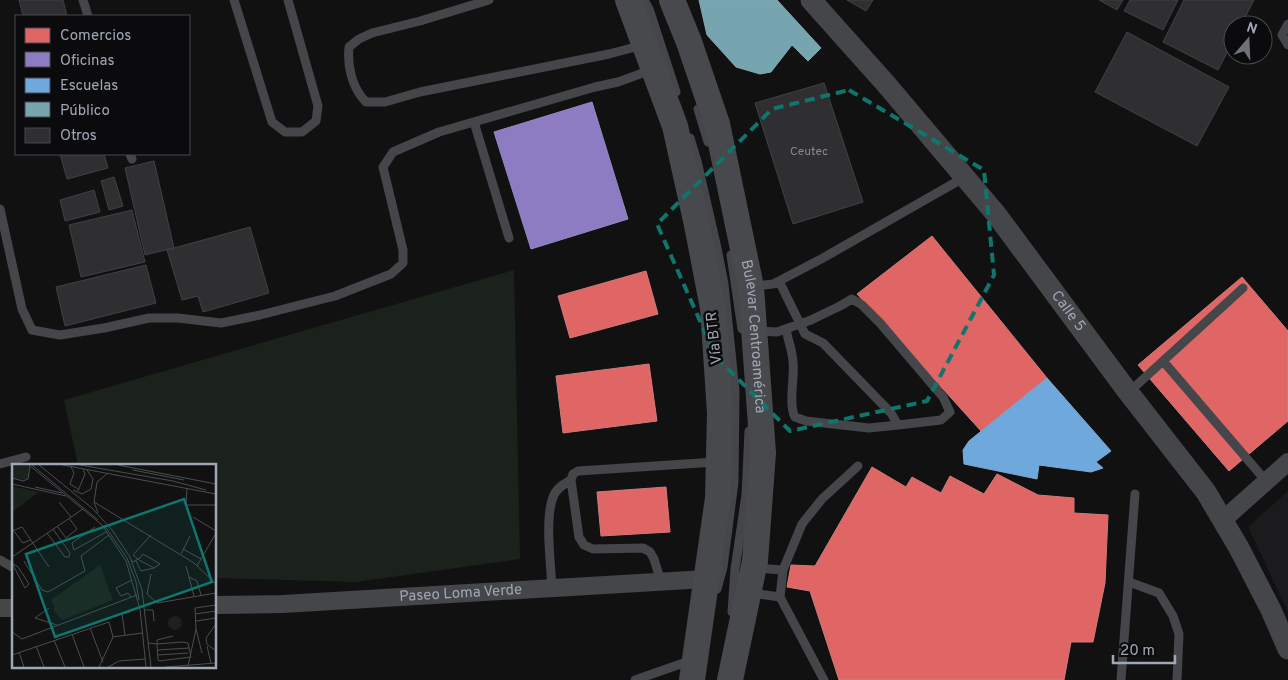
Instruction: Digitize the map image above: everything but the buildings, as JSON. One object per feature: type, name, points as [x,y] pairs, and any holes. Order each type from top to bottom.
[{"type":"main road","points":[[628,0],[675,126],[713,308],[720,414],[718,498],[711,587],[694,673]]},
{"type":"main road","name":"Bulevar Centroamérica","points":[[672,0],[689,42],[717,124],[751,287],[749,337],[763,454],[751,580],[729,680]]},
{"type":"street","name":"Calle 5","points":[[811,0],[886,84],[996,214],[1128,392],[1206,492],[1271,610],[1288,649]]},
{"type":"street","points":[[1223,520],[1288,462]]},
{"type":"street","name":"Paseo Loma Verde","points":[[216,605],[283,604],[661,582],[711,587]]},
{"type":"lane","points":[[83,0],[88,15]]},
{"type":"lane","points":[[234,0],[272,122],[285,132],[302,132],[316,121],[318,106],[288,0]]},
{"type":"lane","points":[[489,0],[372,33],[358,39],[349,47],[348,59],[358,94],[366,102],[385,102],[420,92],[645,45]]},
{"type":"lane","points":[[644,0],[649,9],[680,104]]},
{"type":"lane","points":[[1288,24],[1282,35],[1288,45]]},
{"type":"lane","points":[[0,209],[22,309],[32,330],[60,335],[149,318],[178,318],[221,323],[260,315],[335,296],[391,274],[403,263],[403,250],[383,167],[392,152],[439,132],[594,87],[618,82],[654,70]]},
{"type":"lane","points":[[695,98],[711,152]]},
{"type":"lane","points":[[474,122],[509,238]]},
{"type":"lane","name":"Vía BTR","points":[[688,132],[697,161],[724,284],[735,391],[734,482],[723,566],[711,587]]},
{"type":"lane","points":[[751,287],[773,284],[779,281],[965,177]]},
{"type":"lane","name":"Vía BTR","points":[[730,246],[749,337]]},
{"type":"lane","points":[[779,281],[805,334],[823,343],[891,413],[898,426]]},
{"type":"lane","points":[[1128,392],[1243,288]]},
{"type":"lane","points":[[749,337],[777,332],[786,329],[801,324],[852,299],[862,305],[880,323],[943,397],[950,412],[941,420],[869,428],[806,421],[795,417],[792,404],[793,361],[786,329]]},
{"type":"lane","points":[[1162,361],[1266,481]]},
{"type":"lane","points":[[729,680],[735,569],[746,495],[748,424]]},
{"type":"lane","points":[[0,464],[26,457]]},
{"type":"lane","points":[[661,582],[654,559],[650,552],[643,548],[593,549],[584,545],[579,537],[571,480],[573,474],[578,471],[719,461]]},
{"type":"lane","points":[[780,597],[783,570],[802,524],[822,499],[858,466]]},
{"type":"lane","points":[[552,588],[549,508],[554,494],[560,486],[571,480]]},
{"type":"lane","points":[[1121,680],[1135,494]]},
{"type":"lane","points":[[0,560],[12,567]]},
{"type":"lane","points":[[751,580],[783,570]]},
{"type":"lane","points":[[751,580],[780,597],[824,680]]},
{"type":"lane","points":[[1128,582],[1159,593],[1173,616],[1179,634],[1177,680]]},
{"type":"lane","points":[[635,680],[694,673],[711,614]]},
{"type":"highlighted area","points":[[849,90],[984,170],[994,275],[927,401],[790,431],[716,357],[657,224],[772,109]]},
{"type":"shaded area","points":[[514,270],[520,559],[356,582],[216,578],[216,464],[78,464],[64,400]]},
{"type":"shaded area","points":[[1288,491],[1288,612],[1248,527]]}]
